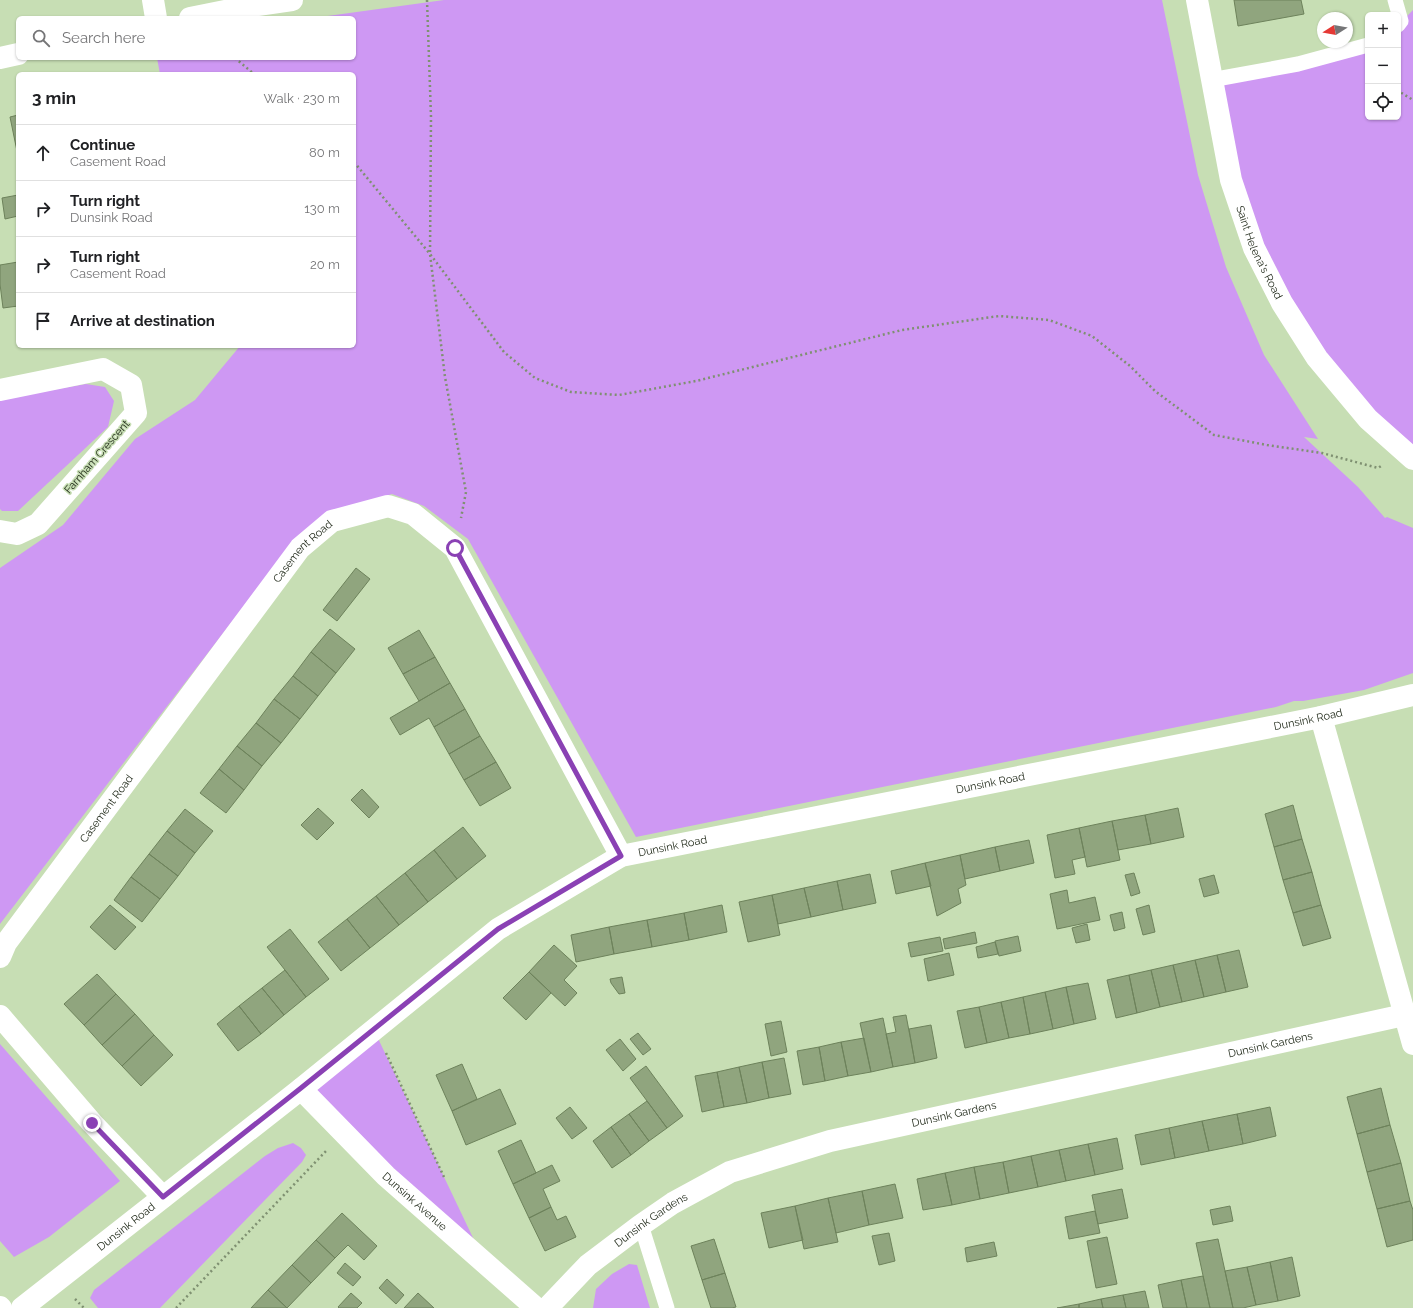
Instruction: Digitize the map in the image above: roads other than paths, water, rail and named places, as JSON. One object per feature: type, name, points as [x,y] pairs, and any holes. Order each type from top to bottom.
[{"type":"street","points":[[153,0],[156,16]]},
{"type":"street","points":[[198,16],[245,4],[292,0]]},
{"type":"street","name":"Saint Helena's Road","points":[[1197,0],[1231,180],[1254,248],[1282,303],[1317,358],[1368,419],[1410,456]]},
{"type":"street","points":[[0,58],[16,54]]},
{"type":"street","name":"Farnham Crescent","points":[[0,390],[103,369],[131,385],[136,413],[38,524],[17,534],[0,531]]},
{"type":"street","name":"Casement Road","points":[[0,957],[6,943],[300,548],[332,521],[388,506],[413,514],[455,548],[621,856]]},
{"type":"street","name":"Dunsink Road","points":[[22,1308],[301,1088],[498,929],[621,856],[1321,717],[1413,695]]},
{"type":"street","points":[[1321,717],[1413,1044]]},
{"type":"street","name":"Dunsink Gardens","points":[[548,1308],[588,1265],[641,1225],[673,1203],[730,1172],[830,1141],[1404,1015]]},
{"type":"street","points":[[0,1016],[92,1123],[163,1197]]},
{"type":"street","name":"Dunsink Avenue","points":[[301,1088],[386,1176],[536,1308]]},
{"type":"lane","points":[[1395,0],[1399,12]]},
{"type":"lane","points":[[1211,80],[1298,64],[1365,46]]},
{"type":"lane","points":[[641,1225],[667,1308]]}]
